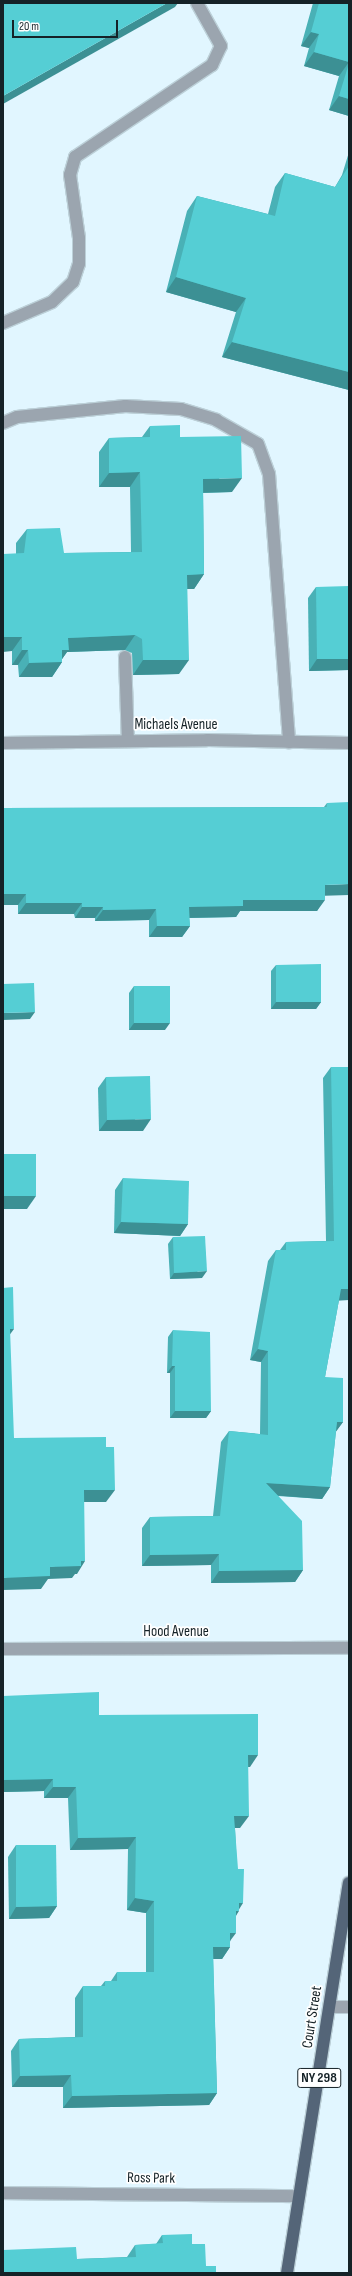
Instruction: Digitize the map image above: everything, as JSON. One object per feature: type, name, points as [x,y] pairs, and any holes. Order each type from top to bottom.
[{"type":"main road","name":"Court Street","points":[[287,2273],[349,1884]]},
{"type":"street","points":[[3,323],[52,302],[73,282],[79,264],[79,238],[70,175],[75,157],[212,65],[221,46],[197,3]]},
{"type":"street","points":[[3,423],[17,416],[125,406],[181,409],[216,420],[258,444],[269,474],[289,742]]},
{"type":"street","points":[[125,657],[128,741]]},
{"type":"street","name":"Michaels Avenue","points":[[3,742],[128,741],[349,743]]},
{"type":"street","name":"Hood Avenue","points":[[3,1648],[349,1648]]},
{"type":"street","points":[[330,2006],[349,2006]]},
{"type":"street","name":"Ross Park","points":[[3,2193],[299,2196]]},
{"type":"building","points":[[3,3],[167,3],[3,96]]},
{"type":"building","points":[[319,3],[349,3],[349,62],[314,52],[319,34],[311,32]]},
{"type":"building","points":[[349,63],[349,99],[339,96]]},
{"type":"building","points":[[349,166],[349,372],[232,342],[246,298],[176,277],[197,196],[275,216],[285,173],[335,187]]},
{"type":"building","points":[[180,425],[180,437],[241,436],[242,478],[203,479],[204,574],[187,575],[189,660],[143,660],[142,639],[135,635],[68,638],[69,650],[62,650],[62,662],[29,663],[28,650],[22,650],[22,637],[3,637],[3,554],[24,553],[27,529],[60,528],[64,553],[142,552],[140,472],[109,473],[109,438],[150,437],[150,426]]},
{"type":"building","points":[[349,586],[349,659],[317,659],[316,587]]},
{"type":"building","points":[[349,802],[349,884],[325,885],[325,900],[243,900],[243,906],[189,907],[190,926],[157,926],[156,909],[103,910],[103,907],[82,907],[82,903],[26,903],[26,894],[3,894],[3,808],[327,807],[327,803]]},
{"type":"building","points":[[321,964],[321,1002],[276,1002],[276,965]]},
{"type":"building","points":[[34,983],[35,1012],[3,1013],[3,984]]},
{"type":"building","points":[[134,986],[170,986],[170,1023],[134,1023]]},
{"type":"building","points":[[331,1067],[349,1067],[349,1289],[341,1289],[325,1377],[343,1378],[343,1422],[337,1422],[330,1487],[266,1483],[302,1521],[303,1570],[219,1571],[219,1554],[150,1555],[150,1517],[220,1516],[229,1431],[268,1435],[268,1351],[258,1349],[276,1250],[286,1250],[286,1242],[334,1241]]},
{"type":"building","points":[[150,1076],[151,1119],[107,1120],[106,1077]]},
{"type":"building","points":[[3,1154],[36,1154],[36,1196],[3,1196]]},
{"type":"building","points":[[123,1178],[189,1181],[188,1224],[121,1222]]},
{"type":"building","points":[[205,1236],[207,1271],[174,1273],[173,1237]]},
{"type":"building","points":[[13,1287],[14,1329],[10,1329],[14,1438],[106,1437],[106,1447],[114,1447],[115,1490],[84,1490],[85,1561],[81,1561],[81,1566],[50,1567],[50,1576],[3,1578],[3,1288]]},
{"type":"building","points":[[173,1330],[210,1332],[211,1411],[175,1411],[175,1366],[172,1366]]},
{"type":"building","points":[[99,1692],[99,1715],[258,1714],[258,1755],[248,1755],[249,1816],[234,1816],[238,1869],[244,1869],[243,1903],[239,1903],[239,1911],[236,1911],[236,1933],[230,1933],[230,1947],[213,1947],[217,2093],[72,2096],[71,2075],[20,2076],[19,2039],[83,2037],[83,1986],[105,1986],[105,1981],[117,1981],[117,1972],[154,1972],[154,1901],[135,1898],[136,1837],[78,1838],[76,1787],[53,1787],[53,1779],[3,1780],[3,1696]]},
{"type":"building","points":[[16,1845],[56,1845],[57,1906],[16,1907]]},
{"type":"building","points":[[192,2234],[192,2244],[205,2244],[206,2266],[216,2266],[216,2273],[3,2273],[3,2250],[76,2247],[77,2259],[136,2257],[135,2245],[163,2243],[162,2235]]}]
